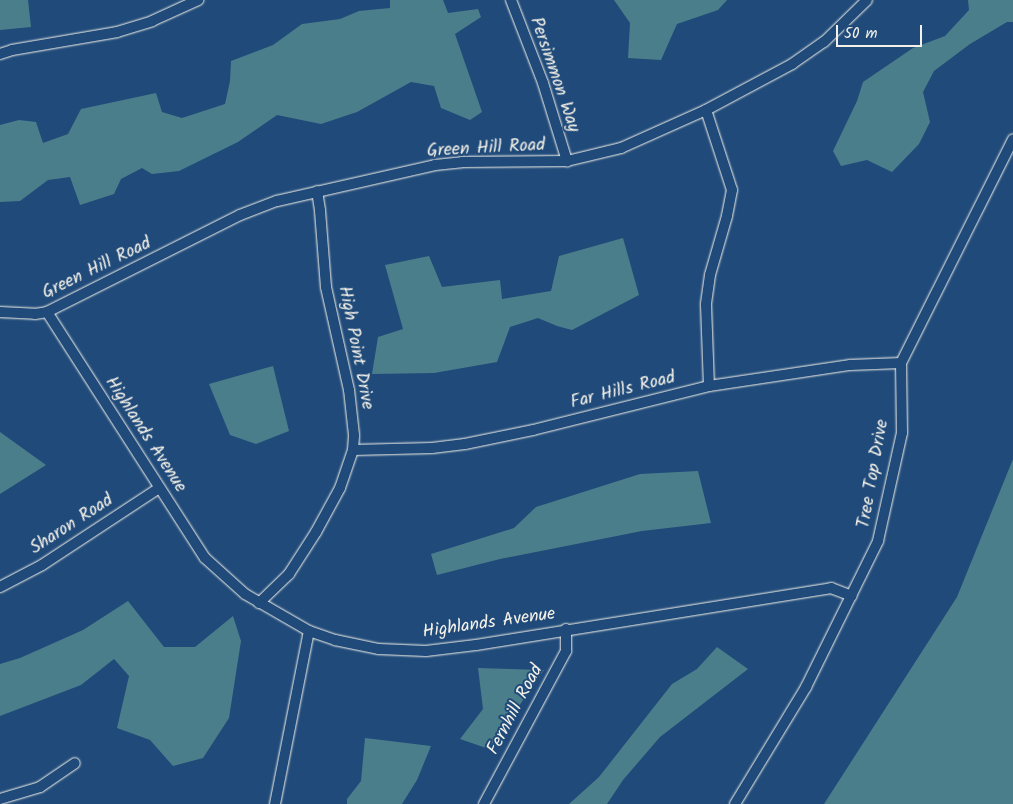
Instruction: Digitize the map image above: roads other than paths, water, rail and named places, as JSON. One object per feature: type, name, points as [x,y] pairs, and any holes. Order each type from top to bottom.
[{"type":"street","points":[[0,54],[21,48],[117,32],[152,21],[198,0]]},
{"type":"street","name":"Persimmon Way","points":[[510,0],[543,83],[566,161]]},
{"type":"street","name":"Green Hill Road","points":[[0,312],[35,314],[47,312],[240,215],[317,191],[435,165],[462,162],[566,161],[621,148],[706,110],[792,64],[824,42],[867,0]]},
{"type":"street","points":[[706,110],[732,190],[727,216],[710,275],[706,305],[709,386]]},
{"type":"street","name":"Tree Top Drive","points":[[735,804],[806,687],[878,541],[892,489],[902,433],[902,363],[1013,139]]},
{"type":"street","name":"High Point Drive","points":[[259,603],[288,574],[316,532],[340,488],[353,450],[354,436],[349,390],[326,288],[317,191]]},
{"type":"street","name":"Highlands Avenue","points":[[47,312],[205,558],[226,579],[259,603],[309,632],[335,640],[379,649],[426,651],[476,646],[831,588],[852,596]]},
{"type":"street","name":"Far Hills Road","points":[[353,450],[432,448],[465,444],[533,430],[709,386],[850,365],[902,363]]},
{"type":"street","name":"Sharon Road","points":[[0,587],[42,565],[159,488]]},
{"type":"street","name":"Fernhill Road","points":[[484,804],[566,651],[566,630]]},
{"type":"street","points":[[275,804],[309,632]]},
{"type":"street","points":[[0,799],[40,787],[75,763]]}]
